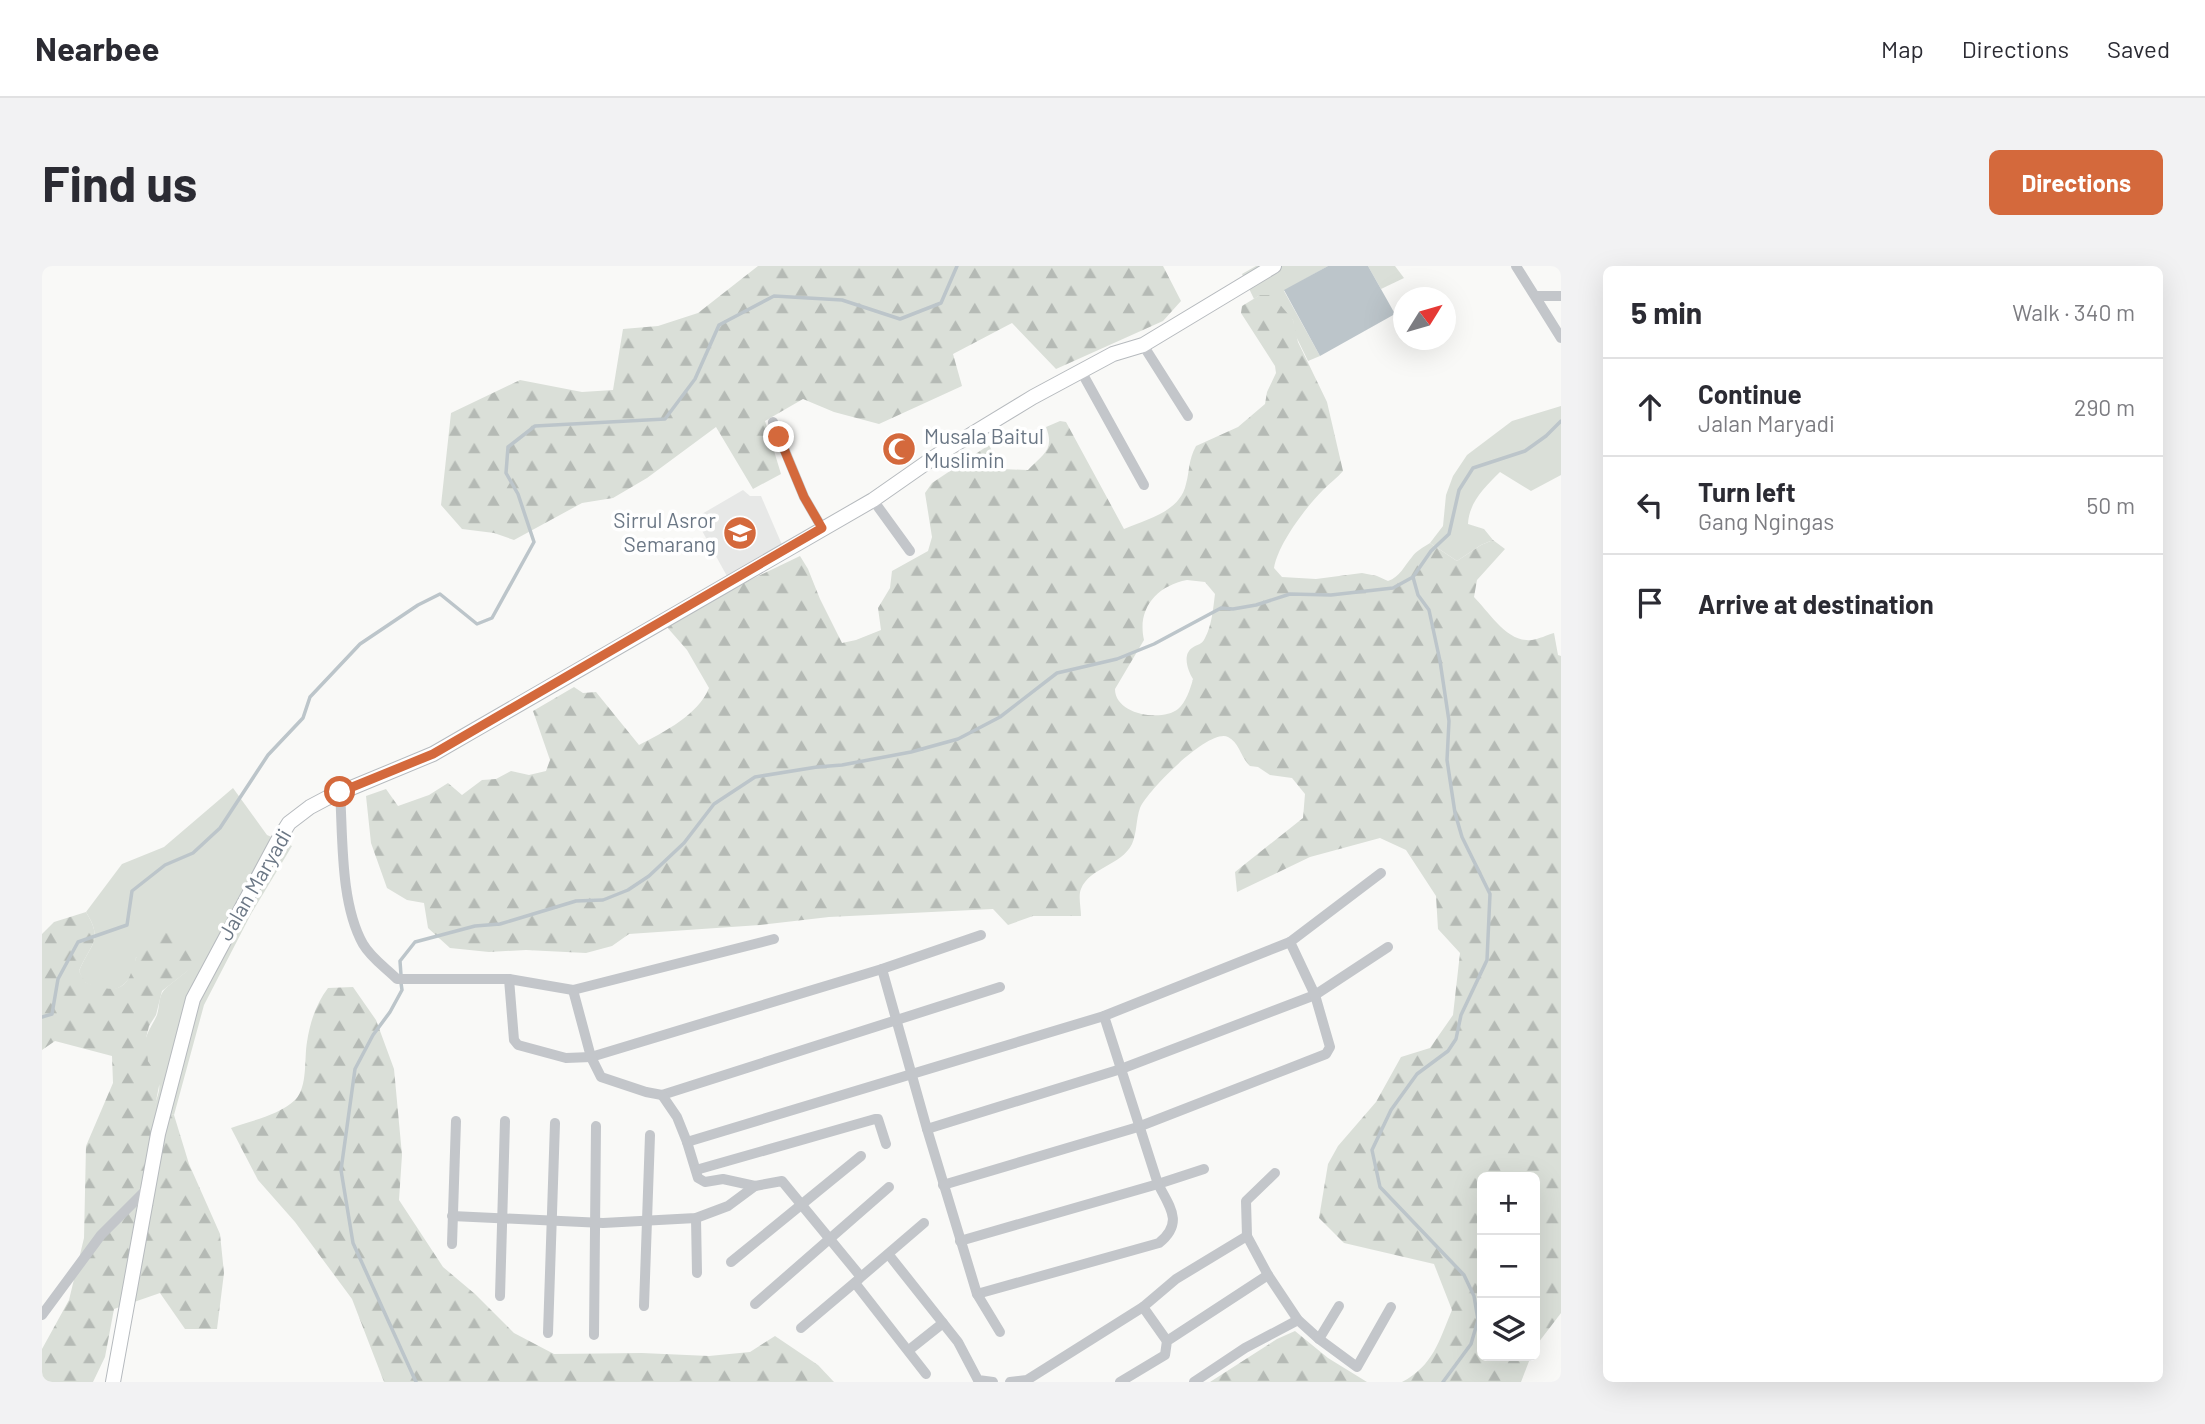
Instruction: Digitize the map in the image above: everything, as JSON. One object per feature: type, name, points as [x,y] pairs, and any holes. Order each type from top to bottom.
[{"type":"street","points":[[1516,266],[1561,338]]},
{"type":"street","name":"Jalan Maryadi","points":[[113,1382],[158,1134],[198,987],[283,831],[299,815],[340,792],[433,754],[873,500],[1033,397],[1113,354],[1143,345],[1269,267]]},
{"type":"street","points":[[1536,296],[1561,296]]},
{"type":"street","points":[[1143,345],[1188,416]]},
{"type":"street","points":[[1081,371],[1144,485]]},
{"type":"street","points":[[773,422],[804,497],[822,528]]},
{"type":"street","points":[[873,500],[911,551]]},
{"type":"street","points":[[340,792],[342,856],[357,928],[372,956],[402,979],[509,979],[573,990],[774,939]]},
{"type":"street","points":[[687,1142],[1104,1016],[1290,942],[1381,873]]},
{"type":"street","points":[[509,979],[514,1040],[518,1045],[566,1058],[591,1056],[882,969],[981,935]]},
{"type":"street","points":[[943,1185],[1138,1127],[1326,1054],[1330,1047],[1315,995],[1290,942]]},
{"type":"street","points":[[927,1129],[1121,1069],[1315,995],[1388,947]]},
{"type":"street","points":[[882,969],[977,1294],[1000,1332]]},
{"type":"street","points":[[573,990],[591,1056],[601,1077],[662,1095],[1000,987]]},
{"type":"street","points":[[977,1294],[1159,1243],[1171,1231],[1174,1222],[1172,1211],[1158,1184],[1151,1157],[1138,1127],[1104,1016]]},
{"type":"street","points":[[662,1095],[677,1117],[698,1178],[705,1182],[723,1179],[755,1186],[782,1181],[926,1374]]},
{"type":"street","points":[[696,1170],[875,1119],[880,1123],[887,1144]]},
{"type":"street","points":[[452,1244],[456,1121]]},
{"type":"street","points":[[500,1296],[505,1121]]},
{"type":"street","points":[[548,1333],[555,1123]]},
{"type":"street","points":[[594,1335],[596,1126]]},
{"type":"street","points":[[644,1306],[650,1135]]},
{"type":"street","points":[[731,1262],[861,1156]]},
{"type":"street","points":[[960,1241],[1204,1169]]},
{"type":"street","points":[[1275,1173],[1246,1201],[1247,1236],[1268,1275],[1298,1320],[1357,1367],[1391,1307]]},
{"type":"street","points":[[452,1216],[595,1222],[696,1218],[728,1206],[755,1186]]},
{"type":"street","points":[[42,1315],[101,1236],[149,1187]]},
{"type":"street","points":[[755,1304],[889,1187]]},
{"type":"street","points":[[696,1218],[697,1273]]},
{"type":"street","points":[[801,1328],[924,1223]]},
{"type":"street","points":[[1010,1382],[1027,1381],[1143,1307],[1176,1279],[1247,1236]]},
{"type":"street","points":[[889,1255],[958,1342],[977,1381],[993,1382]]},
{"type":"street","points":[[1167,1341],[1268,1275]]},
{"type":"street","points":[[1319,1339],[1339,1306]]},
{"type":"street","points":[[1120,1382],[1161,1358],[1167,1351],[1167,1341],[1143,1307]]},
{"type":"street","points":[[1194,1382],[1245,1348],[1298,1320]]},
{"type":"street","points":[[909,1349],[943,1323]]},
{"type":"shaded area","points":[[1328,266],[1368,266],[1393,310],[1393,315],[1320,356],[1284,290]]},
{"type":"shaded area","name":"Sirrul Asror Semarang","points":[[743,490],[750,496],[761,496],[783,547],[728,578],[695,518]]},
{"type":"green space","points":[[758,266],[1163,266],[1181,301],[1163,321],[1056,369],[1012,323],[953,354],[962,386],[879,424],[834,412],[803,399],[765,421],[781,474],[753,489],[716,427],[647,478],[613,498],[582,503],[514,540],[494,533],[462,529],[441,505],[451,413],[520,380],[582,392],[613,390],[623,329],[658,326],[698,313]]},
{"type":"green space","points":[[1256,266],[1328,266],[1284,291],[1320,356],[1308,361],[1294,332],[1293,320],[1260,295],[1254,299],[1242,274]]},
{"type":"green space","points":[[1368,266],[1395,266],[1404,278],[1381,289]]},
{"type":"green space","points":[[1260,295],[1272,295],[1293,320],[1298,342],[1327,402],[1343,471],[1309,506],[1287,537],[1274,568],[1282,577],[1316,579],[1362,573],[1388,581],[1399,574],[1416,553],[1430,543],[1457,561],[1493,540],[1505,549],[1477,580],[1474,597],[1500,626],[1515,637],[1532,640],[1554,633],[1558,655],[1561,656],[1561,1313],[1540,1340],[1540,1172],[1477,1172],[1477,1361],[1529,1361],[1521,1382],[1402,1382],[1413,1376],[1434,1352],[1452,1310],[1434,1264],[1344,1243],[1319,1218],[1328,1164],[1338,1146],[1376,1102],[1401,1057],[1430,1048],[1453,1015],[1460,953],[1438,929],[1436,896],[1406,850],[1380,838],[1310,857],[1237,892],[1235,872],[1303,818],[1305,794],[1292,778],[1270,775],[1258,767],[1250,766],[1228,737],[1207,742],[1180,762],[1154,788],[1140,808],[1134,840],[1127,851],[1091,876],[1081,889],[1081,916],[1033,916],[1008,925],[993,909],[829,917],[760,925],[629,934],[612,946],[586,953],[526,950],[489,952],[450,948],[428,928],[424,903],[407,900],[387,888],[371,843],[366,796],[386,789],[398,806],[429,795],[448,783],[462,795],[482,780],[496,779],[511,771],[529,775],[546,771],[550,760],[533,711],[574,687],[583,693],[596,692],[639,745],[679,722],[697,706],[709,688],[687,650],[666,626],[700,604],[800,556],[842,643],[881,630],[878,608],[890,588],[892,571],[928,551],[932,537],[925,493],[932,483],[989,445],[1001,469],[1028,470],[1046,451],[1049,441],[1046,427],[1060,421],[1066,422],[1124,529],[1170,508],[1183,494],[1196,446],[1238,427],[1265,404],[1267,392],[1276,373],[1275,366],[1241,313],[1242,306]],"holes":[[[1187,580],[1205,582],[1215,594],[1212,617],[1204,640],[1187,655],[1188,668],[1193,679],[1178,709],[1171,713],[1151,715],[1140,714],[1123,705],[1117,698],[1115,689],[1144,640],[1143,618],[1151,601],[1166,588]]]},
{"type":"green space","points":[[1561,406],[1561,475],[1531,491],[1500,472],[1475,502],[1468,524],[1484,529],[1493,540],[1457,561],[1430,543],[1443,526],[1446,495],[1453,476],[1467,455],[1512,421]]},
{"type":"green space","points":[[233,788],[267,835],[292,846],[251,914],[204,1005],[174,1115],[154,1106],[159,1086],[146,1054],[145,1041],[157,1015],[163,992],[190,968],[136,957],[128,980],[119,987],[104,990],[84,982],[79,971],[95,936],[86,912],[122,864],[164,847]]},
{"type":"green space","points":[[86,912],[95,936],[79,971],[85,982],[102,988],[114,989],[123,986],[145,936],[156,931],[168,933],[188,945],[193,956],[190,969],[162,991],[146,1038],[148,1061],[160,1081],[155,1106],[174,1115],[189,1164],[220,1234],[224,1273],[217,1329],[185,1329],[160,1293],[114,1309],[105,1357],[93,1382],[42,1382],[42,1349],[69,1300],[84,1238],[86,1146],[113,1083],[112,1056],[55,1041],[42,1050],[42,934],[54,922]]},
{"type":"green space","points":[[353,987],[376,1020],[394,1069],[402,1155],[399,1200],[443,1267],[514,1333],[554,1354],[642,1353],[709,1356],[750,1352],[775,1336],[818,1365],[834,1382],[384,1382],[352,1299],[295,1222],[258,1180],[231,1128],[273,1114],[295,1100],[302,1088],[308,1035],[320,1000],[328,988]]},
{"type":"green space","points":[[1295,1331],[1328,1358],[1367,1382],[1210,1382],[1277,1339]]},
{"type":"waterway","points":[[42,1017],[52,1014],[58,979],[78,942],[127,925],[132,891],[165,865],[193,853],[220,828],[268,755],[303,718],[310,697],[360,644],[418,605],[440,594],[477,624],[492,618],[534,542],[518,494],[506,473],[508,447],[535,426],[665,419],[695,379],[719,325],[774,296],[842,300],[900,319],[941,303],[957,266]]},
{"type":"waterway","points":[[1413,577],[1431,551],[1449,534],[1459,490],[1473,468],[1525,451],[1561,421]]},
{"type":"waterway","points":[[1413,577],[1418,595],[1429,610],[1440,661],[1449,721],[1447,760],[1455,813],[1462,837],[1490,894],[1487,960],[1461,1015],[1456,1039],[1448,1051],[1417,1074],[1391,1110],[1372,1150],[1380,1187],[1464,1275],[1474,1296],[1478,1320],[1471,1344],[1443,1382]]},
{"type":"waterway","points":[[401,975],[400,961],[415,942],[475,926],[500,924],[576,901],[603,900],[628,890],[649,876],[684,843],[714,804],[755,777],[842,765],[911,752],[958,739],[1000,717],[1057,673],[1117,659],[1154,644],[1221,608],[1256,605],[1290,594],[1331,595],[1393,588],[1413,577]]},
{"type":"waterway","points":[[401,983],[402,990],[355,1069],[341,1170],[353,1243],[416,1382]]},
{"type":"place","name":"Musala Baitul Muslimin","points":[[899,449]]},
{"type":"place","name":"Sirrul Asror Semarang","points":[[740,533]]},
{"type":"route","points":[[340,792],[433,754],[822,528],[804,497],[779,437]]}]
